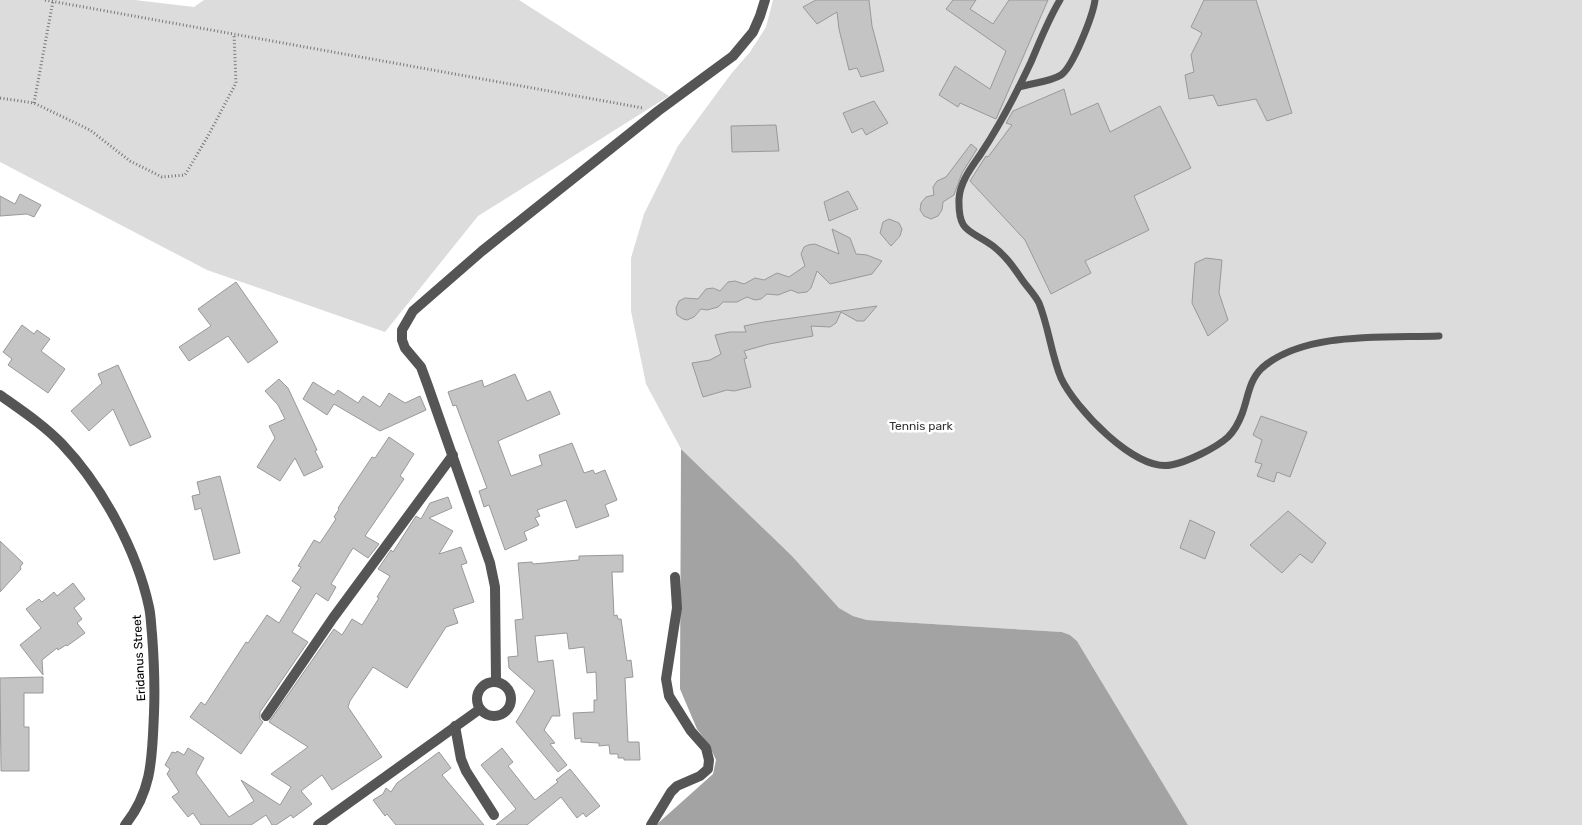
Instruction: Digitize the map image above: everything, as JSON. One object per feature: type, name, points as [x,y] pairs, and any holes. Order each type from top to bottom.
[{"type":"street","points":[[496,681],[494,587],[490,563],[421,367],[402,340],[402,330],[406,320],[413,311],[482,251],[658,111],[732,56],[753,32],[765,0]]},
{"type":"street","name":"Eridanus Street","points":[[0,395],[33,419],[62,444],[87,474],[117,521],[138,570],[149,608],[155,686],[149,780],[140,801],[127,822]]},
{"type":"street","points":[[266,716],[333,618],[453,455]]},
{"type":"street","points":[[651,825],[670,792],[677,786],[700,776],[708,769],[709,760],[706,748],[691,731],[669,696],[666,679],[677,608],[675,577]]},
{"type":"street","points":[[496,681],[510,691],[512,696],[510,708],[501,715],[490,716],[480,709],[478,693],[485,684],[496,681]]},
{"type":"street","points":[[318,825],[480,709]]},
{"type":"street","points":[[455,726],[466,771],[494,815]]},
{"type":"lane","points":[[1060,0],[998,128],[965,178],[960,192],[959,216],[965,228],[993,246],[1012,265],[1038,301],[1047,328],[1052,354],[1062,380],[1078,403],[1119,446],[1154,465],[1170,465],[1201,453],[1226,439],[1233,431],[1242,414],[1253,380],[1260,370],[1279,357],[1309,345],[1333,340],[1439,336]]},
{"type":"lane","points":[[1019,87],[1055,78],[1066,70],[1072,62],[1093,12],[1095,0]]},
{"type":"path","points":[[45,0],[658,111]]},
{"type":"path","points":[[34,103],[53,2]]},
{"type":"path","points":[[0,98],[34,103],[90,130],[130,161],[162,177],[185,175],[236,83],[234,34]]},
{"type":"green space","points":[[0,0],[135,0],[194,7],[204,0],[519,0],[669,96],[478,216],[385,332],[207,270],[0,162]]},
{"type":"green space","name":"Tennis park","points":[[773,0],[1582,0],[1582,825],[1188,825],[1077,641],[1070,635],[1062,632],[867,620],[853,616],[839,608],[792,556],[681,449],[646,384],[631,311],[631,258],[644,214],[678,146],[731,74],[750,52],[766,27]]},
{"type":"shaded area","points":[[681,449],[792,556],[839,608],[853,616],[867,620],[1062,632],[1070,635],[1077,641],[1188,825],[656,825],[713,774],[716,760],[709,745],[697,729],[680,689]]},
{"type":"building","points":[[816,0],[869,0],[872,26],[884,71],[861,77],[857,68],[849,70],[837,12],[817,24],[803,7]]},
{"type":"building","points":[[953,0],[976,0],[970,9],[993,24],[1009,0],[1048,0],[996,119],[960,103],[958,107],[939,95],[955,66],[990,89],[1006,51],[946,9]]},
{"type":"building","points":[[1204,0],[1256,0],[1292,113],[1267,121],[1256,99],[1218,106],[1213,95],[1189,99],[1185,75],[1194,72],[1191,55],[1202,33],[1191,27]]},
{"type":"building","points":[[1064,89],[1071,115],[1098,103],[1110,132],[1160,106],[1191,168],[1134,196],[1149,230],[1085,261],[1091,273],[1051,294],[1025,240],[970,181],[986,156],[988,157],[1012,125],[1006,123],[1013,111]]},
{"type":"building","points":[[874,101],[888,123],[866,135],[862,128],[852,133],[843,113]]},
{"type":"building","points":[[776,125],[779,151],[732,152],[731,126]]},
{"type":"building","points":[[971,144],[977,149],[962,173],[954,195],[943,202],[942,210],[938,216],[931,219],[924,216],[920,210],[921,203],[926,197],[934,195],[933,187],[937,181],[946,177]]},
{"type":"building","points":[[848,191],[858,209],[829,221],[824,202]]},
{"type":"building","points":[[20,194],[41,205],[34,217],[27,214],[0,216],[0,196],[15,204]]},
{"type":"building","points":[[889,219],[899,223],[902,229],[900,236],[891,246],[880,233],[883,222]]},
{"type":"building","points":[[832,229],[850,238],[856,254],[867,255],[882,261],[872,274],[830,284],[817,271],[811,288],[807,292],[798,293],[791,290],[778,295],[767,294],[761,299],[755,300],[747,297],[737,302],[723,302],[718,307],[707,310],[701,309],[694,317],[687,320],[677,315],[676,308],[679,301],[685,298],[698,299],[706,289],[713,288],[720,291],[728,282],[735,281],[744,284],[755,278],[764,280],[777,273],[789,277],[805,266],[801,254],[804,247],[808,245],[815,244],[839,254]]},
{"type":"building","points":[[1206,258],[1222,260],[1219,293],[1228,320],[1208,336],[1192,303],[1195,263]]},
{"type":"building","points":[[236,282],[278,342],[248,363],[228,336],[189,361],[179,347],[211,326],[198,309]]},
{"type":"building","points":[[877,306],[864,321],[857,321],[841,312],[836,323],[830,327],[811,326],[813,336],[769,344],[744,351],[747,358],[744,359],[751,387],[734,391],[727,390],[703,397],[692,363],[710,360],[721,354],[715,335],[730,332],[746,332],[744,326],[764,322]]},
{"type":"building","points":[[22,325],[34,334],[37,330],[50,339],[41,351],[65,369],[48,393],[8,365],[12,359],[3,352]]},
{"type":"building","points":[[118,365],[151,437],[130,446],[113,409],[89,431],[71,411],[102,383],[98,374]]},
{"type":"building","points":[[515,374],[527,401],[550,391],[560,414],[498,441],[511,476],[542,465],[539,455],[572,443],[584,473],[593,470],[595,474],[605,470],[617,500],[605,505],[609,516],[576,528],[566,500],[537,510],[540,516],[535,518],[539,525],[524,532],[527,540],[505,550],[489,505],[484,507],[479,491],[487,488],[456,405],[453,406],[448,392],[482,380],[484,387]]},
{"type":"building","points":[[279,379],[288,388],[323,467],[304,476],[295,458],[280,481],[257,467],[275,438],[269,426],[285,419],[278,405],[265,391]]},
{"type":"building","points":[[313,382],[334,395],[338,390],[358,403],[363,396],[380,407],[389,393],[405,403],[420,396],[426,410],[380,431],[334,404],[327,415],[303,399]]},
{"type":"building","points":[[1261,416],[1307,432],[1290,477],[1277,472],[1274,482],[1257,476],[1262,464],[1255,462],[1262,440],[1253,435]]},
{"type":"building","points":[[389,437],[414,454],[400,476],[404,479],[365,536],[379,544],[368,558],[353,548],[331,584],[336,587],[328,601],[316,593],[292,632],[308,642],[260,712],[260,719],[263,722],[241,754],[190,717],[201,702],[205,705],[246,642],[248,643],[267,615],[279,623],[301,587],[292,581],[301,567],[298,566],[314,540],[320,543],[336,519],[334,517],[338,508],[372,457],[375,458]]},
{"type":"building","points":[[220,476],[240,553],[214,560],[201,508],[195,510],[192,496],[200,494],[197,482]]},
{"type":"building","points":[[448,497],[452,508],[429,518],[453,531],[439,554],[461,547],[467,563],[461,565],[474,602],[453,609],[458,623],[446,627],[407,688],[373,667],[350,701],[348,707],[382,757],[332,790],[322,775],[301,791],[312,804],[293,818],[291,815],[276,825],[272,825],[266,815],[251,825],[201,825],[193,813],[188,817],[172,797],[179,792],[167,774],[170,769],[165,765],[172,752],[176,753],[177,751],[184,755],[188,748],[204,758],[196,773],[229,817],[254,801],[241,780],[280,805],[291,787],[271,774],[308,747],[269,722],[334,629],[342,635],[352,619],[362,625],[390,576],[378,569],[391,550],[393,552],[416,516],[421,519],[430,503]]},
{"type":"building","points":[[1288,511],[1326,543],[1312,563],[1300,554],[1282,573],[1250,545]]},
{"type":"building","points":[[1190,520],[1215,532],[1205,559],[1180,548]]},
{"type":"building","points":[[0,541],[23,563],[20,567],[21,569],[0,592]]},
{"type":"building","points":[[623,555],[623,572],[612,572],[614,616],[617,615],[618,619],[621,619],[627,661],[631,660],[633,677],[625,678],[628,742],[639,742],[640,760],[624,760],[624,758],[618,758],[618,754],[610,754],[609,745],[599,746],[599,743],[581,742],[581,738],[575,739],[573,713],[594,712],[594,700],[597,700],[596,672],[587,673],[584,647],[569,649],[567,633],[535,636],[538,662],[553,660],[560,716],[552,716],[544,730],[555,743],[550,744],[567,765],[558,772],[516,722],[535,691],[509,668],[508,657],[518,656],[515,620],[523,619],[518,563],[532,562],[533,564],[579,560],[579,556]]},
{"type":"building","points":[[73,583],[85,599],[74,608],[82,619],[77,623],[85,633],[67,646],[58,650],[57,648],[42,660],[43,675],[20,645],[41,628],[26,609],[39,599],[42,602],[54,592],[57,596]]},
{"type":"building","points":[[43,677],[43,693],[24,693],[24,727],[29,727],[29,771],[1,771],[0,678]]},
{"type":"building","points":[[502,748],[513,762],[508,766],[535,800],[558,782],[556,780],[570,769],[600,806],[586,817],[583,813],[577,818],[561,797],[527,825],[496,825],[516,809],[481,765]]},
{"type":"building","points":[[439,752],[451,768],[442,775],[484,825],[396,825],[387,814],[385,816],[373,800],[383,794],[386,788],[391,792],[397,783]]}]
